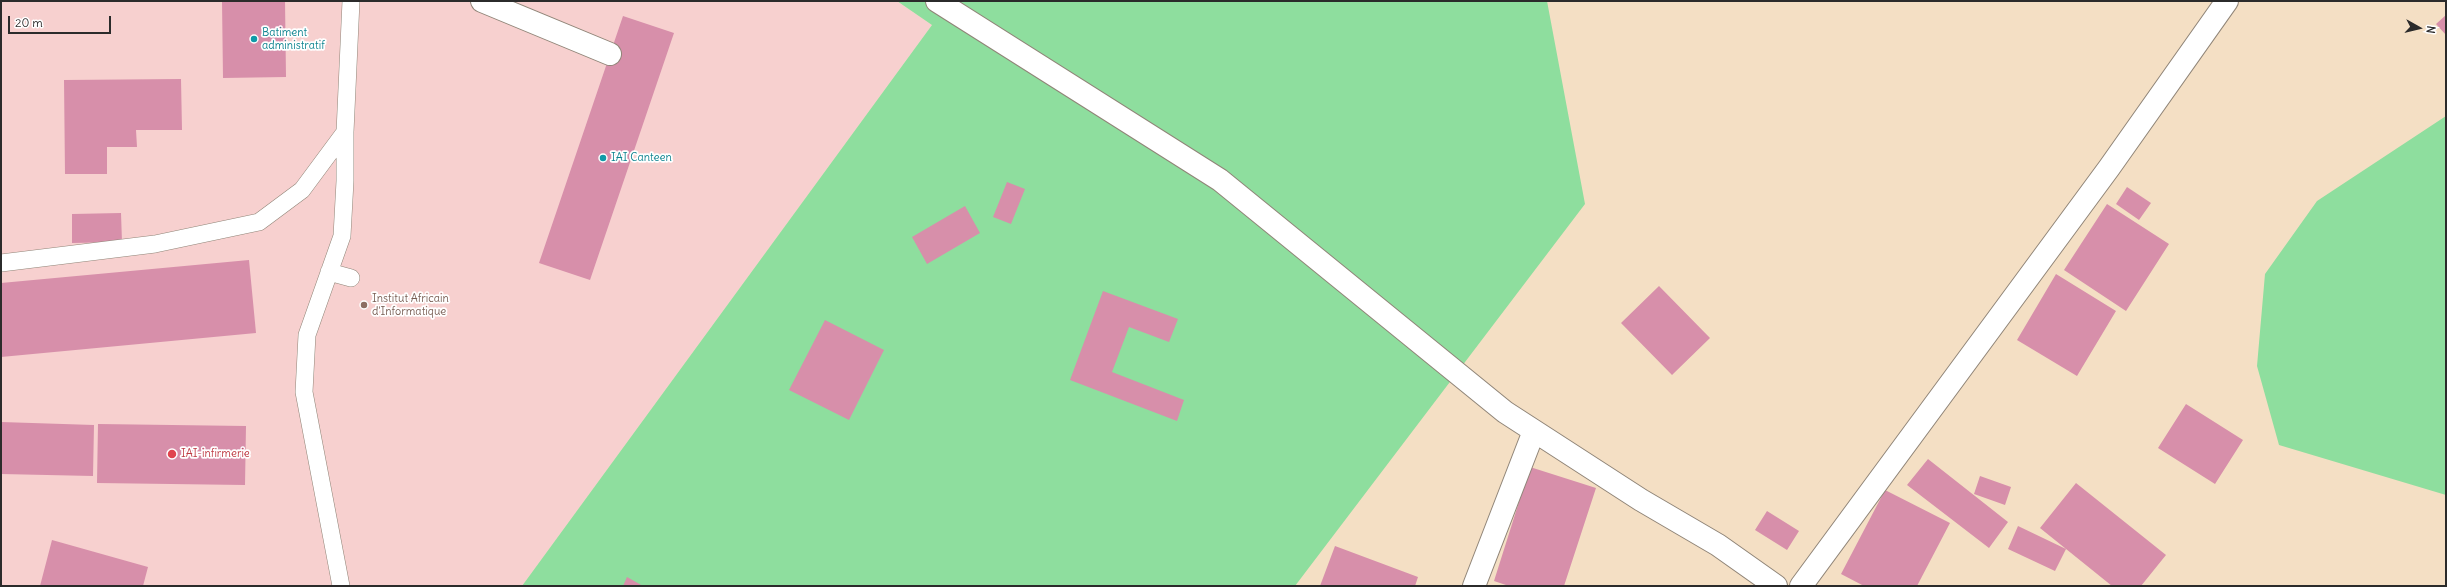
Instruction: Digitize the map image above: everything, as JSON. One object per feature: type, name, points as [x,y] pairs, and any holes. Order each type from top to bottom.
[{"type":"street","points":[[482,1],[610,54]]},
{"type":"street","points":[[936,1],[1220,180],[1505,412],[1641,500],[1718,545],[1776,586]]},
{"type":"street","points":[[1802,586],[2109,168],[2228,1]]},
{"type":"street","points":[[1474,586],[1534,431]]},
{"type":"lane","points":[[341,586],[304,392],[307,335],[342,236],[346,181],[345,132],[351,1]]},
{"type":"lane","points":[[1,263],[155,244],[259,222],[302,190],[345,132]]},
{"type":"lane","points":[[329,272],[351,278]]},
{"type":"shaded area","name":"Institut Africain d'Informatique","points":[[1,1],[897,1],[932,25],[522,586],[1,586]]},
{"type":"green space","points":[[897,1],[1547,1],[1585,204],[1295,586],[522,586],[932,25]]},
{"type":"green space","points":[[2446,116],[2446,495],[2279,445],[2257,366],[2265,274],[2317,201]]},
{"type":"building","name":"Batiment administratif","points":[[222,1],[285,1],[286,77],[223,78]]},
{"type":"building","points":[[2446,15],[2446,35],[2436,24]]},
{"type":"building","name":"IAI Canteen","points":[[623,16],[674,33],[590,280],[539,263]]},
{"type":"building","points":[[181,79],[182,130],[136,130],[137,147],[107,147],[107,174],[65,174],[64,80]]},
{"type":"building","points":[[1007,182],[1025,189],[1011,224],[993,217]]},
{"type":"building","points":[[2127,187],[2151,203],[2139,220],[2116,204]]},
{"type":"building","points":[[2107,204],[2169,244],[2126,311],[2064,270]]},
{"type":"building","points":[[965,206],[980,233],[927,264],[912,237]]},
{"type":"building","points":[[121,213],[122,242],[72,243],[72,214]]},
{"type":"building","points":[[249,260],[256,333],[1,357],[1,283]]},
{"type":"building","points":[[2056,274],[2116,311],[2077,376],[2017,340]]},
{"type":"building","points":[[1659,286],[1710,338],[1672,375],[1621,323]]},
{"type":"building","points":[[1103,291],[1178,319],[1169,342],[1129,327],[1112,372],[1184,400],[1177,421],[1070,380]]},
{"type":"building","points":[[825,320],[884,350],[849,420],[789,390]]},
{"type":"building","points":[[2186,404],[2243,440],[2215,484],[2158,448]]},
{"type":"building","points":[[1,422],[94,425],[93,476],[1,474]]},
{"type":"building","name":"IAI-infirmerie","points":[[98,424],[246,426],[245,485],[97,483]]},
{"type":"building","points":[[1928,459],[2008,522],[1989,548],[1907,485]]},
{"type":"building","points":[[1530,467],[1596,488],[1564,586],[1509,586],[1494,581]]},
{"type":"building","points":[[1980,476],[2011,487],[2005,505],[1974,494]]},
{"type":"building","points":[[2076,483],[2166,555],[2141,586],[2112,586],[2040,528]]},
{"type":"building","points":[[1885,490],[1950,523],[1917,586],[1864,586],[1841,574]]},
{"type":"building","points":[[1767,511],[1799,531],[1787,550],[1755,530]]},
{"type":"building","points":[[2018,526],[2066,549],[2055,571],[2008,549]]},
{"type":"building","points":[[52,540],[148,567],[143,586],[40,586]]},
{"type":"building","points":[[1335,546],[1418,577],[1415,586],[1320,586]]},
{"type":"building","points":[[627,577],[643,586],[623,586]]},
{"type":"place","name":"Batiment administratif","points":[[254,39]]},
{"type":"place","name":"IAI Canteen","points":[[603,158]]},
{"type":"place","name":"Institut Africain d'Informatique","points":[[364,305]]},
{"type":"place","name":"IAI-infirmerie","points":[[172,454]]}]
